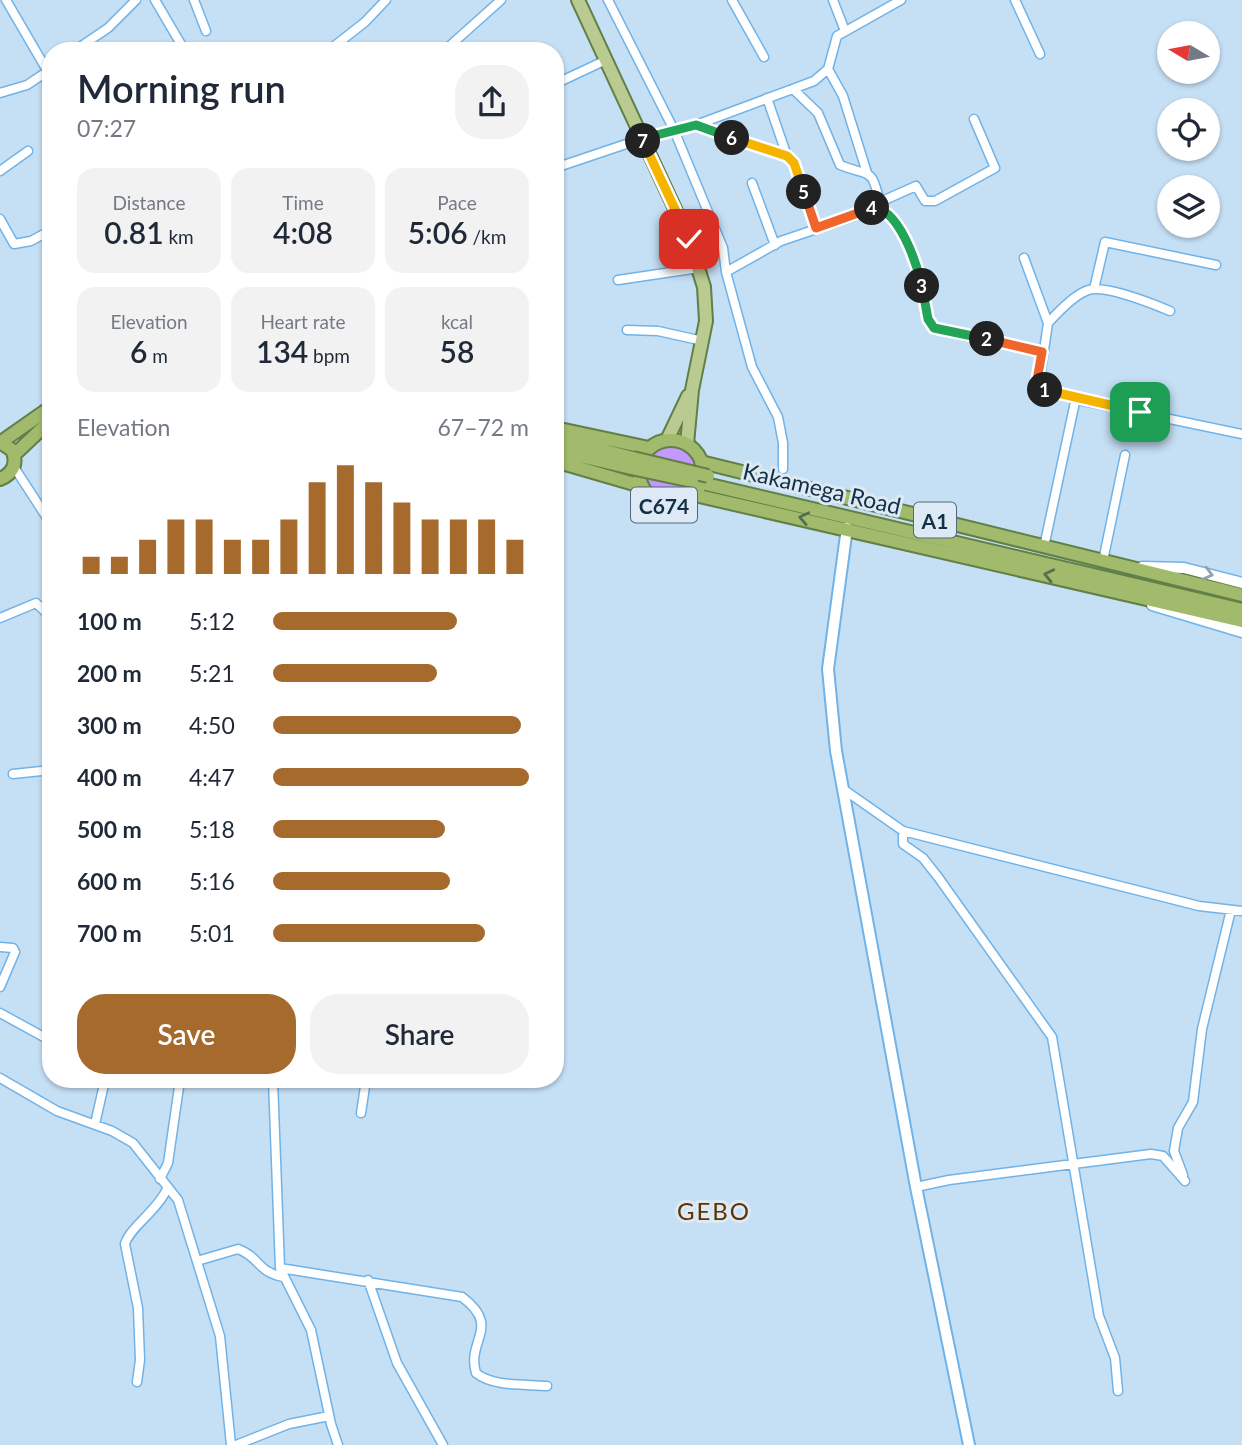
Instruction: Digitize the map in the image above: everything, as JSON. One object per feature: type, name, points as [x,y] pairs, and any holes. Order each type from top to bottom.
[{"type":"highway","points":[[14,461],[1,442],[42,413]]},
{"type":"highway","points":[[0,479],[42,430]]},
{"type":"highway","points":[[564,430],[649,448],[667,440],[687,444]]},
{"type":"highway","name":"Kakamega Road","points":[[564,440],[1041,553],[1242,607]]},
{"type":"highway","name":"C674","points":[[649,448],[639,466],[641,486],[655,501],[664,505],[684,502],[695,495],[703,479],[701,462],[687,444]]},
{"type":"highway","name":"Kakamega Road","points":[[564,452],[1242,607]]},
{"type":"highway","name":"A1","points":[[701,462],[1242,595]]},
{"type":"highway","points":[[564,464],[641,486]]},
{"type":"highway","name":"A1","points":[[695,495],[1242,621]]},
{"type":"main road","points":[[578,0],[689,239],[699,268],[707,301],[703,341],[692,390],[687,444]]},
{"type":"main road","points":[[667,440],[692,390]]},
{"type":"main road","points":[[847,528],[828,669],[843,790],[916,1187],[969,1445]]},
{"type":"street","points":[[6,0],[42,59]]},
{"type":"street","points":[[87,42],[108,28],[136,0]]},
{"type":"street","points":[[155,0],[180,42]]},
{"type":"street","points":[[194,0],[206,31]]},
{"type":"street","points":[[339,42],[365,22],[386,0]]},
{"type":"street","points":[[454,42],[501,0]]},
{"type":"street","points":[[608,0],[674,130],[723,248],[726,272],[752,368],[778,417],[783,443],[783,469]]},
{"type":"street","points":[[732,0],[764,57]]},
{"type":"street","points":[[832,0],[845,31]]},
{"type":"street","points":[[564,164],[641,139],[696,125],[822,76],[828,69],[833,43],[845,31],[901,0]]},
{"type":"street","points":[[1015,0],[1040,54]]},
{"type":"street","points":[[564,80],[606,60]]},
{"type":"street","points":[[828,69],[843,96],[867,173],[876,184],[881,206],[891,217],[918,271],[930,324],[944,331],[1042,352]]},
{"type":"street","points":[[0,93],[27,85],[42,75]]},
{"type":"street","points":[[793,89],[818,113],[840,165],[867,173]]},
{"type":"street","points":[[768,98],[787,156]]},
{"type":"street","points":[[726,272],[775,245],[881,206],[916,186],[925,201],[935,201],[995,168],[974,119]]},
{"type":"street","points":[[696,125],[787,156],[794,163],[816,228]]},
{"type":"street","points":[[0,171],[28,151]]},
{"type":"street","points":[[752,183],[775,245]]},
{"type":"street","points":[[0,219],[13,244],[22,244],[42,236]]},
{"type":"street","points":[[1094,289],[1105,242],[1216,265]]},
{"type":"street","points":[[1024,258],[1048,323],[1039,384],[1045,390],[1072,396],[1074,399],[1242,434]]},
{"type":"street","points":[[618,280],[699,268]]},
{"type":"street","points":[[1048,323],[1084,291],[1094,289],[1139,299],[1170,311]]},
{"type":"street","points":[[627,330],[666,332],[703,341]]},
{"type":"street","points":[[1044,547],[1074,399]]},
{"type":"street","points":[[1103,561],[1125,455]]},
{"type":"street","points":[[14,461],[42,509]]},
{"type":"street","points":[[1124,566],[1184,568],[1242,583]]},
{"type":"street","points":[[1119,591],[1176,615],[1242,632]]},
{"type":"street","points":[[0,618],[36,603],[42,609]]},
{"type":"street","points":[[13,774],[42,771]]},
{"type":"street","points":[[843,790],[903,831],[1199,906],[1242,911]]},
{"type":"street","points":[[903,831],[903,844],[923,858],[938,877],[1052,1037],[1099,1316],[1115,1358],[1118,1391]]},
{"type":"street","points":[[916,1187],[949,1180],[1151,1154],[1163,1156],[1185,1181],[1174,1151],[1178,1128],[1193,1102],[1202,1029],[1231,909]]},
{"type":"street","points":[[0,947],[13,948],[15,951],[0,987]]},
{"type":"street","points":[[0,1013],[42,1036]]},
{"type":"street","points":[[0,1078],[57,1111],[95,1124],[138,1146],[181,1205],[184,1226],[220,1336],[233,1445],[289,1424],[330,1416]]},
{"type":"street","points":[[95,1124],[103,1088]]},
{"type":"street","points":[[160,1179],[168,1163],[179,1088]]},
{"type":"street","points":[[273,1088],[281,1272],[311,1330],[338,1445]]},
{"type":"street","points":[[361,1114],[365,1088]]},
{"type":"street","points":[[137,1382],[140,1360],[138,1308],[125,1244],[128,1237],[157,1208],[167,1189]]},
{"type":"street","points":[[197,1261],[239,1249],[251,1255],[262,1270],[368,1280],[462,1297],[476,1308],[482,1321],[482,1336],[473,1360],[476,1373],[491,1381],[547,1386]]},
{"type":"street","points":[[368,1280],[397,1363],[443,1445]]},
{"type":"shaded area","points":[[671,445],[690,453],[698,472],[690,491],[671,499],[652,491],[644,472],[652,453]]},
{"type":"district","name":"GEBO","points":[[714,1210]]},
{"type":"route","points":[[689,239],[641,139],[696,125],[787,156],[794,163],[816,228],[873,208],[887,213],[904,238],[918,271],[928,319],[934,328],[1042,352],[1037,380],[1045,390],[1072,396],[1074,399],[1140,412]]}]
